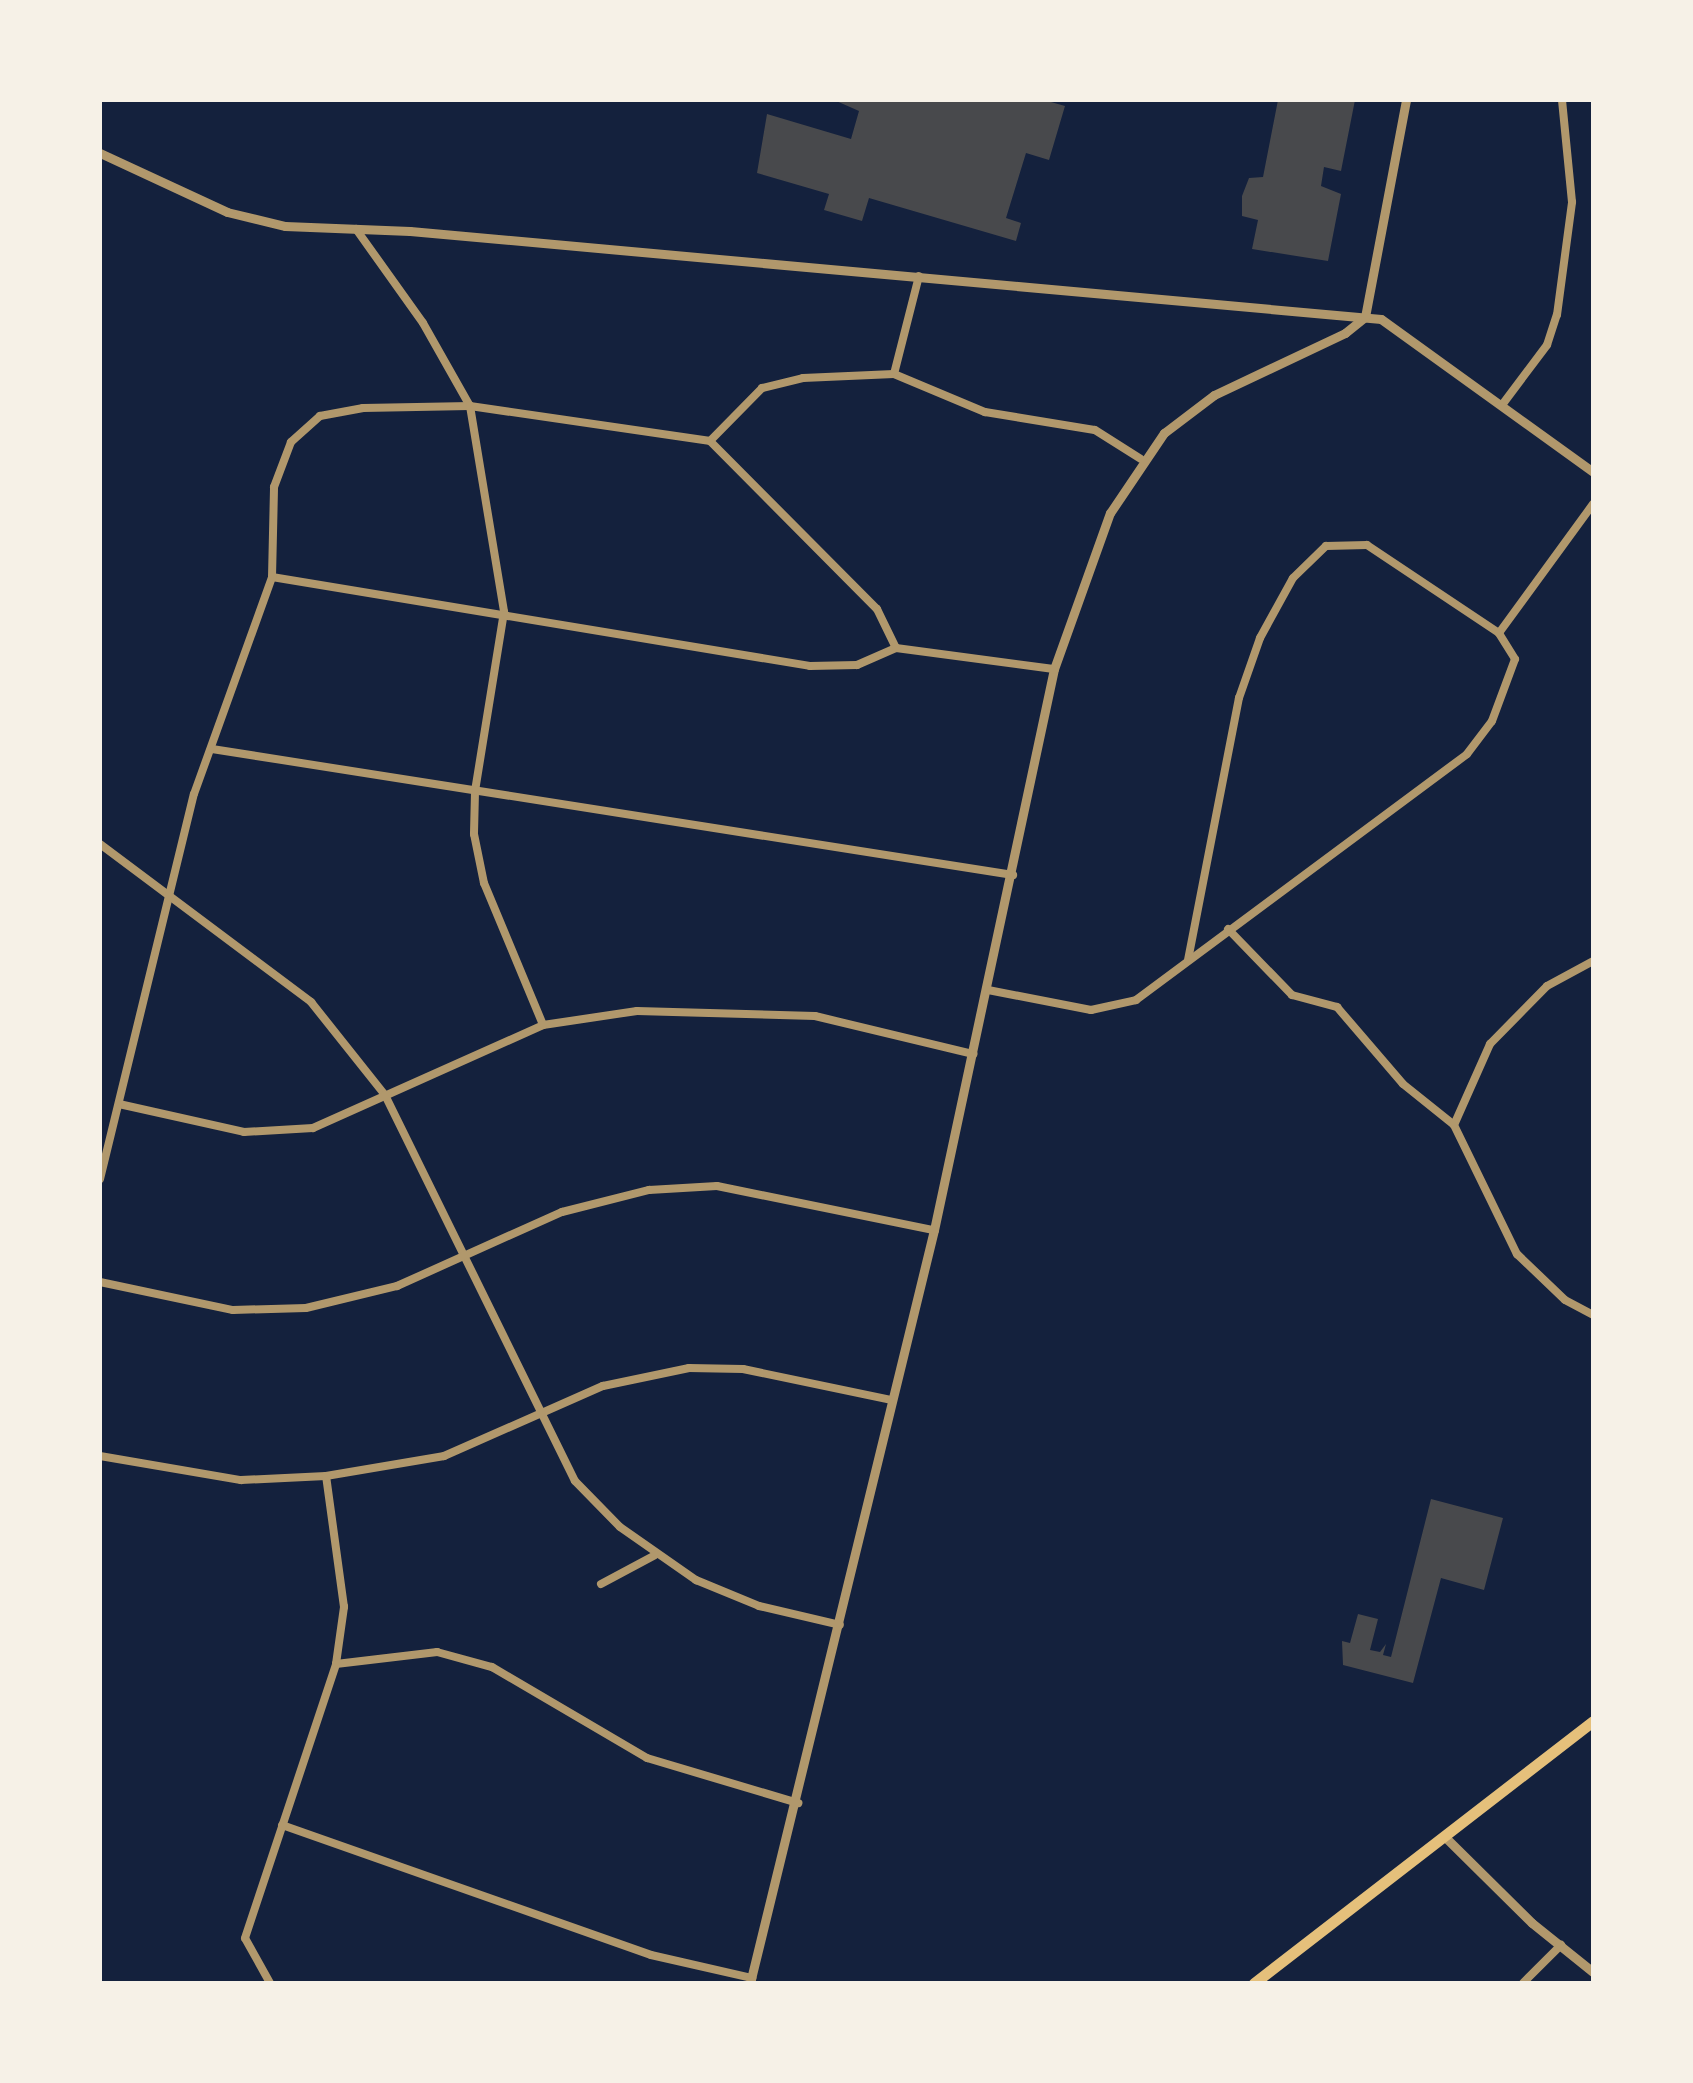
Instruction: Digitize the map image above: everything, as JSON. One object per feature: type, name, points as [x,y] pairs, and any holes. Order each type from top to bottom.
[{"type":"main road","points":[[1254,1983],[1592,1723]]},
{"type":"street","points":[[282,1825],[650,1955],[751,1981],[798,1803],[890,1400],[934,1230],[1054,669],[1110,513],[1141,459],[1214,395],[1345,334],[1364,317],[1406,100]]},
{"type":"street","points":[[1502,405],[1547,345],[1557,315],[1572,202],[1562,100]]},
{"type":"street","points":[[100,154],[244,218],[919,276],[1389,322],[1593,472]]},
{"type":"street","points":[[356,229],[424,324],[470,406],[504,612],[474,792],[484,882],[542,1025]]},
{"type":"street","points":[[894,374],[919,276]]},
{"type":"street","points":[[710,442],[762,388],[803,378],[894,374],[985,412],[1095,430],[1141,459]]},
{"type":"street","points":[[100,1180],[168,892],[212,749],[272,577],[274,487],[291,442],[320,416],[363,408],[470,406],[710,442],[876,608],[896,648]]},
{"type":"street","points":[[1499,633],[1593,504]]},
{"type":"street","points":[[988,990],[1091,1010],[1118,1009],[1188,960],[1467,754],[1492,720],[1515,660],[1499,633],[1367,545],[1326,546],[1293,578],[1240,698],[1188,960]]},
{"type":"street","points":[[272,577],[366,597],[504,612],[810,666],[858,665],[896,648],[1054,669]]},
{"type":"street","points":[[212,749],[1013,875]]},
{"type":"street","points":[[100,844],[311,1002],[385,1095],[538,1417],[575,1480],[656,1555],[759,1606],[840,1625]]},
{"type":"street","points":[[1228,929],[1292,996],[1338,1007],[1403,1084],[1454,1125],[1517,1254],[1566,1300],[1593,1315]]},
{"type":"street","points":[[1454,1125],[1490,1044],[1547,986],[1593,962]]},
{"type":"street","points":[[119,1104],[244,1132],[312,1128],[542,1025],[637,1010],[716,1008],[815,1016],[973,1054]]},
{"type":"street","points":[[100,1282],[233,1310],[306,1308],[397,1286],[562,1212],[650,1190],[736,1189],[934,1230]]},
{"type":"street","points":[[100,1456],[241,1480],[326,1476],[444,1456],[604,1386],[689,1368],[743,1369],[890,1400]]},
{"type":"street","points":[[270,1983],[245,1938],[336,1664],[344,1607],[326,1476]]},
{"type":"street","points":[[601,1584],[656,1555]]},
{"type":"street","points":[[336,1664],[437,1652],[492,1667],[647,1758],[798,1803]]},
{"type":"street","points":[[1446,1837],[1593,1972]]},
{"type":"street","points":[[1523,1983],[1561,1945]]},
{"type":"building","points":[[834,100],[1044,100],[1065,106],[1049,160],[1026,153],[1006,218],[1021,223],[1016,241],[869,198],[862,221],[824,210],[829,194],[757,173],[767,114],[851,139],[859,111]]},
{"type":"building","points":[[1278,100],[1355,100],[1341,171],[1324,167],[1321,186],[1341,194],[1328,261],[1252,249],[1258,220],[1242,216],[1242,196],[1249,178],[1263,177]]},
{"type":"building","points":[[1431,1499],[1503,1518],[1484,1590],[1441,1578],[1413,1683],[1343,1665],[1342,1641],[1350,1643],[1358,1614],[1378,1619],[1370,1650],[1380,1652],[1386,1644],[1383,1655],[1391,1657]]}]
